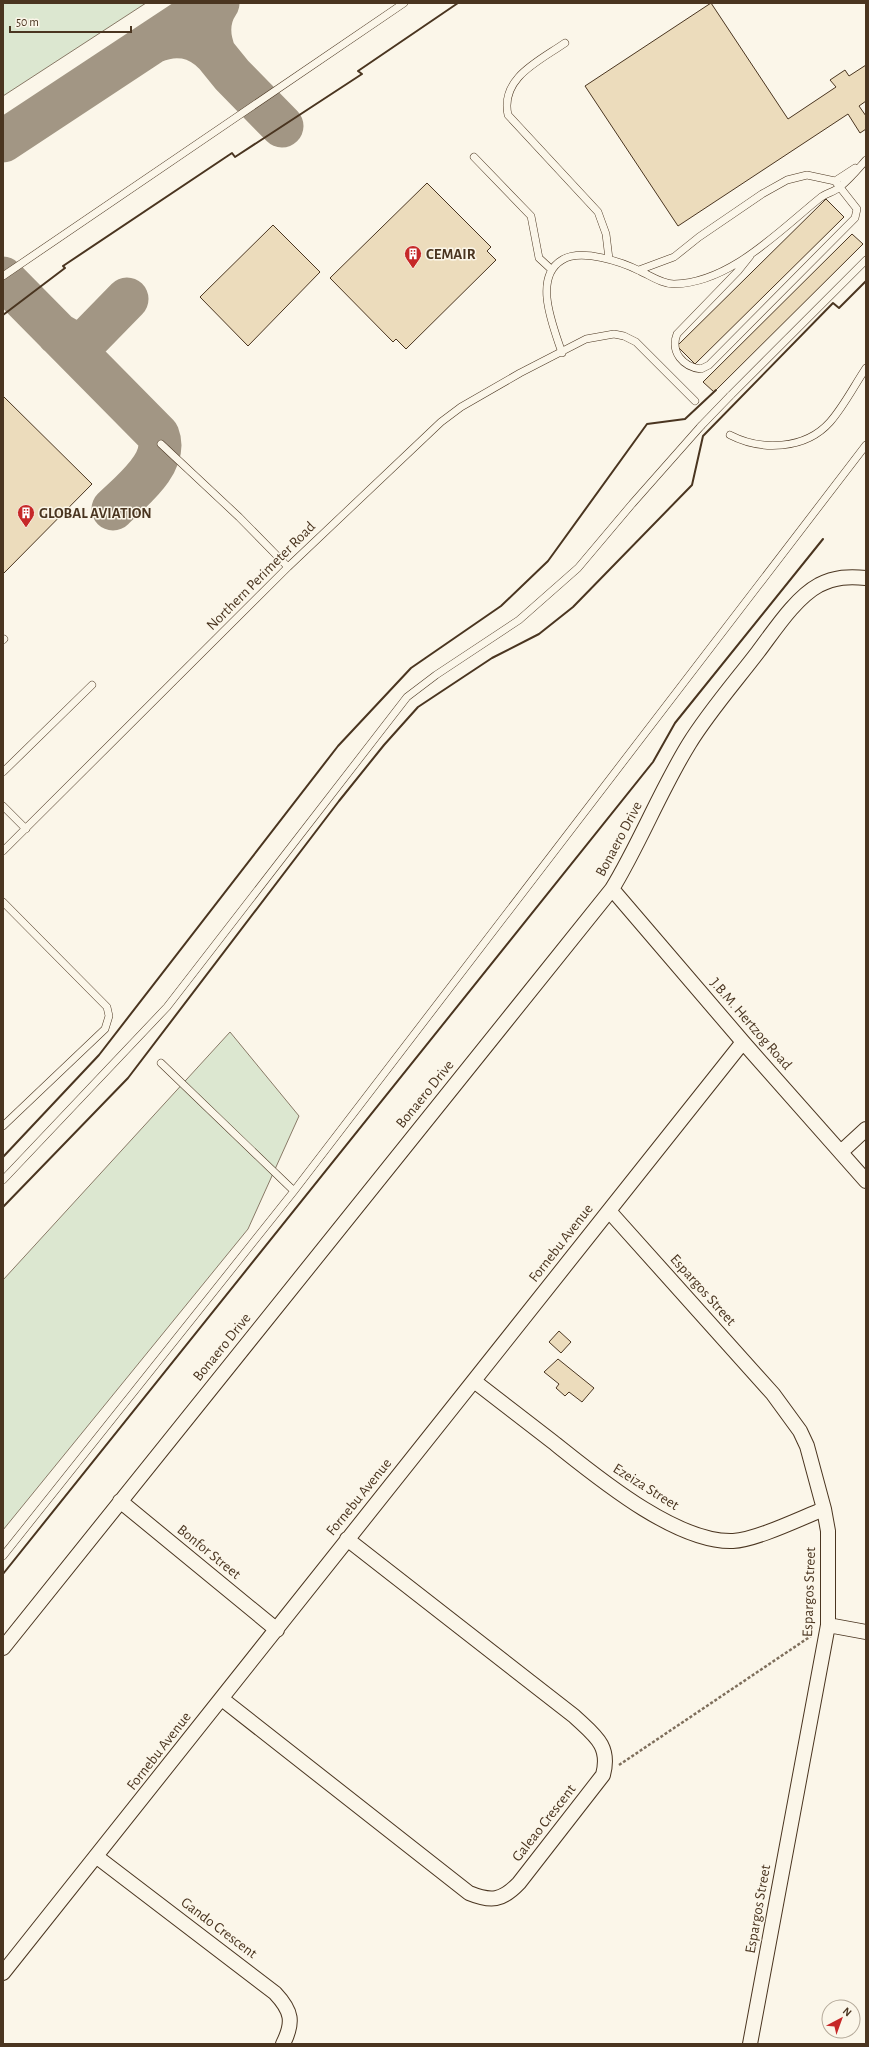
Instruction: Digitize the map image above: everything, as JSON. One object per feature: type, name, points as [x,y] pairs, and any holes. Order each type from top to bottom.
[{"type":"street","name":"Bonaero Drive","points":[[3,1648],[612,889],[626,866],[690,742],[779,624],[801,600],[818,586],[832,579],[848,576],[866,578]]},
{"type":"street","name":"J.B.M. Hertzog Road","points":[[612,889],[743,1042],[866,1181]]},
{"type":"street","name":"Fornebu Avenue","points":[[3,1973],[97,1857],[277,1630],[347,1539],[743,1042]]},
{"type":"street","points":[[841,1152],[866,1129]]},
{"type":"street","name":"Espargos Street","points":[[608,1211],[773,1394],[788,1413],[807,1446],[824,1509],[829,1550],[828,1625],[750,2044]]},
{"type":"street","name":"Ezeiza Street","points":[[474,1381],[601,1480],[648,1511],[694,1534],[722,1541],[748,1539],[824,1509]]},
{"type":"street","name":"Bonfor Street","points":[[120,1501],[277,1630]]},
{"type":"street","points":[[347,1539],[590,1731],[604,1750],[606,1762],[603,1775]]},
{"type":"street","points":[[828,1625],[866,1632]]},
{"type":"street","name":"Galeao Crescent","points":[[222,1699],[453,1882],[469,1893],[490,1900],[509,1894],[603,1775]]},
{"type":"street","name":"Gando Crescent","points":[[97,1857],[276,1993],[285,2004],[290,2017],[290,2027],[283,2044]]},
{"type":"lane","points":[[3,276],[404,3]]},
{"type":"lane","points":[[565,43],[516,78],[507,96],[506,106],[508,115],[598,212],[606,234],[609,259]]},
{"type":"lane","points":[[474,157],[531,216],[539,258],[552,270]]},
{"type":"lane","points":[[562,353],[547,307],[546,291],[552,270],[561,260],[571,256],[609,259],[640,270],[658,280],[673,284],[697,280],[720,272],[753,252],[798,218],[822,197],[840,187],[866,160]]},
{"type":"lane","points":[[835,181],[866,160]]},
{"type":"lane","points":[[640,270],[674,257],[699,237],[762,194],[787,180],[807,175],[835,181],[857,209],[855,218],[709,366],[701,369],[690,366],[679,357],[674,348],[674,342],[677,334],[738,272],[753,252]]},
{"type":"lane","points":[[3,1180],[167,1007],[408,697],[436,675],[519,620],[578,568],[701,426],[866,260]]},
{"type":"lane","name":"Northern Perimeter Road","points":[[3,851],[288,567],[441,422],[461,407],[520,373],[562,353],[586,339],[603,335],[624,336],[636,342],[649,353],[695,401]]},
{"type":"lane","points":[[730,435],[743,441],[775,446],[805,439],[829,423],[866,368]]},
{"type":"lane","points":[[161,444],[239,517],[288,567]]},
{"type":"lane","points":[[3,1556],[294,1191],[866,446]]},
{"type":"lane","points":[[3,772],[92,685]]},
{"type":"lane","points":[[3,806],[26,829]]},
{"type":"lane","points":[[3,902],[107,1007],[109,1016],[105,1029],[3,1126]]},
{"type":"lane","points":[[161,1063],[294,1191]]},
{"type":"path","points":[[603,1775],[828,1625]]},
{"type":"green space","points":[[3,3],[146,3],[3,96]]},
{"type":"green space","points":[[230,1032],[299,1116],[248,1229],[3,1530],[3,1280]]},
{"type":"building","points":[[711,3],[788,119],[836,87],[830,80],[845,70],[849,76],[866,65],[866,101],[859,106],[866,116],[866,129],[860,133],[848,114],[678,226],[585,86]]},
{"type":"building","name":"CEMAIR","points":[[427,183],[491,247],[487,251],[496,260],[406,349],[396,339],[393,342],[330,278]]},
{"type":"building","points":[[826,199],[844,217],[695,364],[677,346]]},
{"type":"building","points":[[273,225],[320,272],[248,346],[200,297]]},
{"type":"building","points":[[852,234],[863,244],[714,392],[703,382]]},
{"type":"building","name":"GLOBAL AVIATION","points":[[3,396],[92,484],[4,573],[3,572]]},
{"type":"building","points":[[559,1331],[571,1342],[561,1353],[549,1342]]},
{"type":"building","points":[[558,1359],[594,1388],[582,1402],[569,1392],[565,1396],[556,1388],[559,1384],[544,1372]]},
{"type":"taxiway","points":[[3,141],[212,3]]},
{"type":"taxiway","points":[[153,42],[170,37],[186,38],[201,43],[215,54],[210,35],[210,22],[214,9],[218,3]]},
{"type":"taxiway","points":[[215,54],[232,75],[282,126]]},
{"type":"taxiway","points":[[3,278],[158,435],[160,446],[158,456],[153,466],[138,485],[113,509]]},
{"type":"taxiway","points":[[58,334],[72,342],[86,341],[127,299]]},
{"type":"wall","points":[[3,315],[65,268],[63,266],[232,153],[235,157],[362,74],[358,71],[458,3]]},
{"type":"wall","points":[[3,1207],[128,1078],[339,801],[384,745],[418,707],[492,658],[539,634],[573,607],[692,485],[703,436],[833,303],[839,308],[866,281]]},
{"type":"wall","points":[[3,1157],[99,1055],[338,746],[411,668],[501,606],[548,561],[647,424],[685,419],[716,390]]},
{"type":"wall","points":[[3,1574],[653,762],[675,723],[823,539]]},
{"type":"place","name":"CEMAIR","points":[[413,269]]},
{"type":"place","name":"GLOBAL AVIATION","points":[[26,528]]}]
